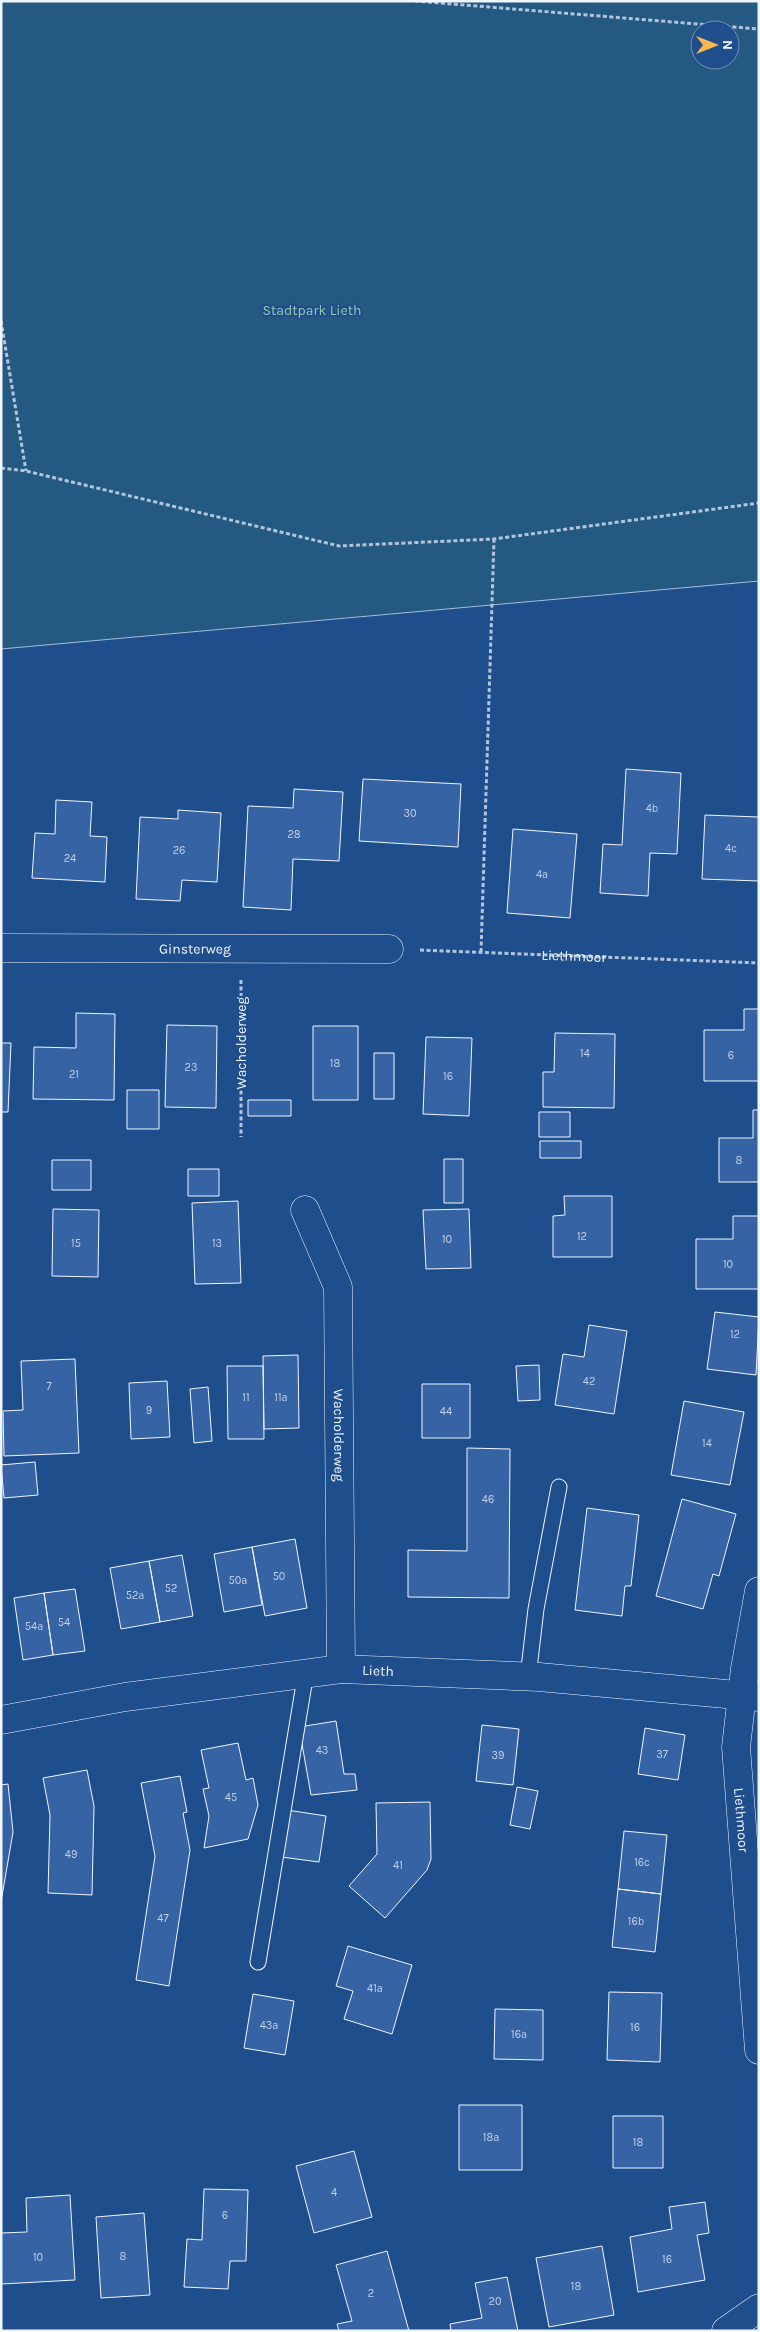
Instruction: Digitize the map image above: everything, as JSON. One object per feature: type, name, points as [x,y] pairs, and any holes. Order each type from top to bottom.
[{"type":"street","name":"Ginsterweg","points":[[1,948],[389,949]]},
{"type":"street","name":"Wacholderweg","points":[[305,1210],[338,1287],[341,1668]]},
{"type":"street","name":"Liethmoor","points":[[759,1591],[750,1697],[736,1746],[759,2050]]},
{"type":"street","name":"Lieth","points":[[1,1720],[125,1697],[341,1668],[606,1682],[750,1697]]},
{"type":"street","points":[[726,2331],[759,2308]]},
{"type":"lane","points":[[528,1677],[536,1609],[559,1486]]},
{"type":"lane","points":[[258,1962],[306,1672]]},
{"type":"path","points":[[415,1],[759,29]]},
{"type":"path","points":[[1,321],[26,471]]},
{"type":"path","points":[[1,468],[26,471],[339,546],[494,539],[759,503]]},
{"type":"path","points":[[481,952],[494,539]]},
{"type":"path","name":"Liethmoor","points":[[389,949],[759,963]]},
{"type":"path","name":"Wacholderweg","points":[[241,950],[241,1137]]},
{"type":"green space","name":"Stadtpark Lieth","points":[[1,1],[759,1],[759,581],[1,649]]},
{"type":"building","points":[[626,769],[681,773],[677,854],[650,853],[648,896],[600,893],[603,844],[622,845]]},
{"type":"building","points":[[363,779],[461,784],[458,847],[359,841]]},
{"type":"building","points":[[294,789],[343,792],[339,861],[293,859],[291,910],[243,907],[248,806],[293,808]]},
{"type":"building","points":[[56,800],[92,802],[90,836],[107,837],[105,882],[32,878],[35,833],[55,834]]},
{"type":"building","points":[[178,810],[221,813],[217,882],[182,880],[180,901],[136,899],[140,817],[178,819]]},
{"type":"building","points":[[705,815],[759,817],[759,881],[702,879]]},
{"type":"building","points":[[513,829],[577,834],[570,918],[507,913]]},
{"type":"building","points":[[744,1009],[759,1009],[759,1081],[704,1081],[704,1030],[744,1030]]},
{"type":"building","points":[[76,1013],[115,1014],[114,1100],[33,1099],[34,1047],[76,1048]]},
{"type":"building","points":[[167,1025],[217,1026],[216,1108],[165,1107]]},
{"type":"building","points":[[313,1026],[358,1026],[358,1100],[313,1100]]},
{"type":"building","points":[[555,1033],[615,1034],[614,1108],[543,1107],[543,1072],[554,1072]]},
{"type":"building","points":[[426,1037],[472,1038],[469,1116],[423,1114]]},
{"type":"building","points":[[1,1043],[11,1043],[8,1112],[1,1112]]},
{"type":"building","points":[[374,1053],[394,1053],[394,1099],[374,1099]]},
{"type":"building","points":[[127,1090],[159,1090],[159,1129],[127,1129]]},
{"type":"building","points":[[248,1100],[291,1100],[291,1116],[248,1116]]},
{"type":"building","points":[[753,1110],[759,1110],[759,1182],[719,1182],[719,1138],[753,1138]]},
{"type":"building","points":[[539,1112],[570,1112],[570,1137],[539,1137]]},
{"type":"building","points":[[540,1141],[581,1141],[581,1158],[540,1158]]},
{"type":"building","points":[[444,1159],[463,1159],[463,1203],[444,1203]]},
{"type":"building","points":[[52,1160],[91,1160],[91,1190],[52,1190]]},
{"type":"building","points":[[188,1169],[219,1169],[219,1196],[188,1196]]},
{"type":"building","points":[[564,1196],[612,1196],[612,1257],[553,1257],[553,1216],[565,1215]]},
{"type":"building","points":[[238,1201],[241,1283],[195,1284],[192,1203]]},
{"type":"building","points":[[53,1209],[99,1210],[98,1277],[52,1276]]},
{"type":"building","points":[[469,1209],[471,1268],[426,1269],[423,1210]]},
{"type":"building","points":[[733,1216],[759,1216],[759,1289],[696,1289],[696,1239],[733,1239]]},
{"type":"building","points":[[715,1312],[759,1317],[756,1375],[707,1369]]},
{"type":"building","points":[[589,1325],[627,1331],[614,1414],[555,1405],[563,1354],[584,1357]]},
{"type":"building","points":[[298,1355],[299,1428],[264,1429],[263,1356]]},
{"type":"building","points":[[75,1359],[79,1453],[4,1456],[3,1411],[23,1410],[21,1361]]},
{"type":"building","points":[[539,1365],[540,1400],[518,1401],[516,1366]]},
{"type":"building","points":[[227,1366],[263,1366],[264,1439],[228,1439]]},
{"type":"building","points":[[167,1381],[170,1437],[131,1439],[129,1383]]},
{"type":"building","points":[[422,1384],[470,1384],[470,1438],[422,1438]]},
{"type":"building","points":[[208,1387],[212,1441],[194,1443],[190,1389]]},
{"type":"building","points":[[684,1401],[744,1412],[730,1485],[671,1475]]},
{"type":"building","points":[[467,1448],[510,1449],[509,1598],[408,1597],[408,1550],[467,1551]]},
{"type":"building","points":[[35,1462],[38,1495],[4,1498],[1,1465]]},
{"type":"building","points":[[682,1499],[736,1514],[719,1576],[713,1574],[703,1609],[656,1596]]},
{"type":"building","points":[[587,1508],[639,1515],[631,1586],[625,1586],[622,1616],[575,1610]]},
{"type":"building","points":[[295,1539],[307,1608],[265,1616],[252,1547]]},
{"type":"building","points":[[252,1547],[262,1605],[224,1612],[214,1554]]},
{"type":"building","points":[[182,1555],[193,1616],[160,1622],[149,1561]]},
{"type":"building","points":[[149,1561],[160,1622],[121,1629],[110,1568]]},
{"type":"building","points":[[75,1589],[85,1651],[53,1655],[44,1593]]},
{"type":"building","points":[[44,1593],[53,1655],[23,1660],[14,1598]]},
{"type":"building","points":[[336,1721],[344,1774],[355,1774],[357,1790],[311,1795],[299,1727]]},
{"type":"building","points":[[482,1725],[519,1729],[513,1785],[476,1781]]},
{"type":"building","points":[[645,1728],[685,1735],[678,1780],[638,1774]]},
{"type":"building","points":[[238,1743],[246,1780],[253,1778],[258,1805],[248,1839],[204,1848],[209,1816],[203,1789],[209,1788],[201,1750]]},
{"type":"building","points":[[87,1770],[94,1806],[92,1895],[48,1893],[50,1815],[43,1778]]},
{"type":"building","points":[[180,1776],[187,1812],[183,1813],[190,1850],[169,1986],[136,1980],[155,1856],[141,1783]]},
{"type":"building","points":[[8,1784],[13,1832],[1,1902],[1,1785]]},
{"type":"building","points":[[517,1787],[538,1791],[530,1829],[510,1825]]},
{"type":"building","points":[[430,1802],[431,1859],[427,1870],[385,1918],[349,1886],[377,1854],[376,1803]]},
{"type":"building","points":[[287,1810],[326,1816],[319,1862],[281,1857]]},
{"type":"building","points":[[624,1831],[667,1835],[661,1894],[618,1889]]},
{"type":"building","points":[[618,1889],[661,1894],[655,1952],[612,1947]]},
{"type":"building","points":[[348,1946],[412,1965],[392,2034],[344,2019],[353,1991],[336,1986]]},
{"type":"building","points":[[609,1992],[662,1993],[660,2062],[607,2060]]},
{"type":"building","points":[[253,1994],[294,2001],[285,2055],[244,2048]]},
{"type":"building","points":[[495,2009],[543,2010],[543,2060],[494,2059]]},
{"type":"building","points":[[459,2105],[522,2105],[522,2170],[459,2170]]},
{"type":"building","points":[[613,2116],[663,2116],[663,2168],[613,2168]]},
{"type":"building","points":[[354,2151],[372,2217],[314,2233],[296,2166]]},
{"type":"building","points":[[204,2189],[248,2190],[246,2261],[230,2261],[228,2289],[184,2287],[187,2239],[202,2240]]},
{"type":"building","points":[[70,2195],[75,2280],[1,2284],[1,2233],[27,2232],[26,2198]]},
{"type":"building","points":[[705,2202],[709,2233],[697,2235],[705,2280],[638,2292],[630,2237],[672,2229],[669,2207]]},
{"type":"building","points":[[144,2213],[150,2295],[101,2298],[96,2217]]},
{"type":"building","points":[[602,2246],[614,2315],[549,2327],[536,2258]]},
{"type":"building","points":[[387,2251],[409,2331],[339,2331],[337,2324],[352,2321],[336,2265]]},
{"type":"building","points":[[507,2277],[518,2331],[451,2331],[450,2324],[482,2318],[475,2283]]}]
